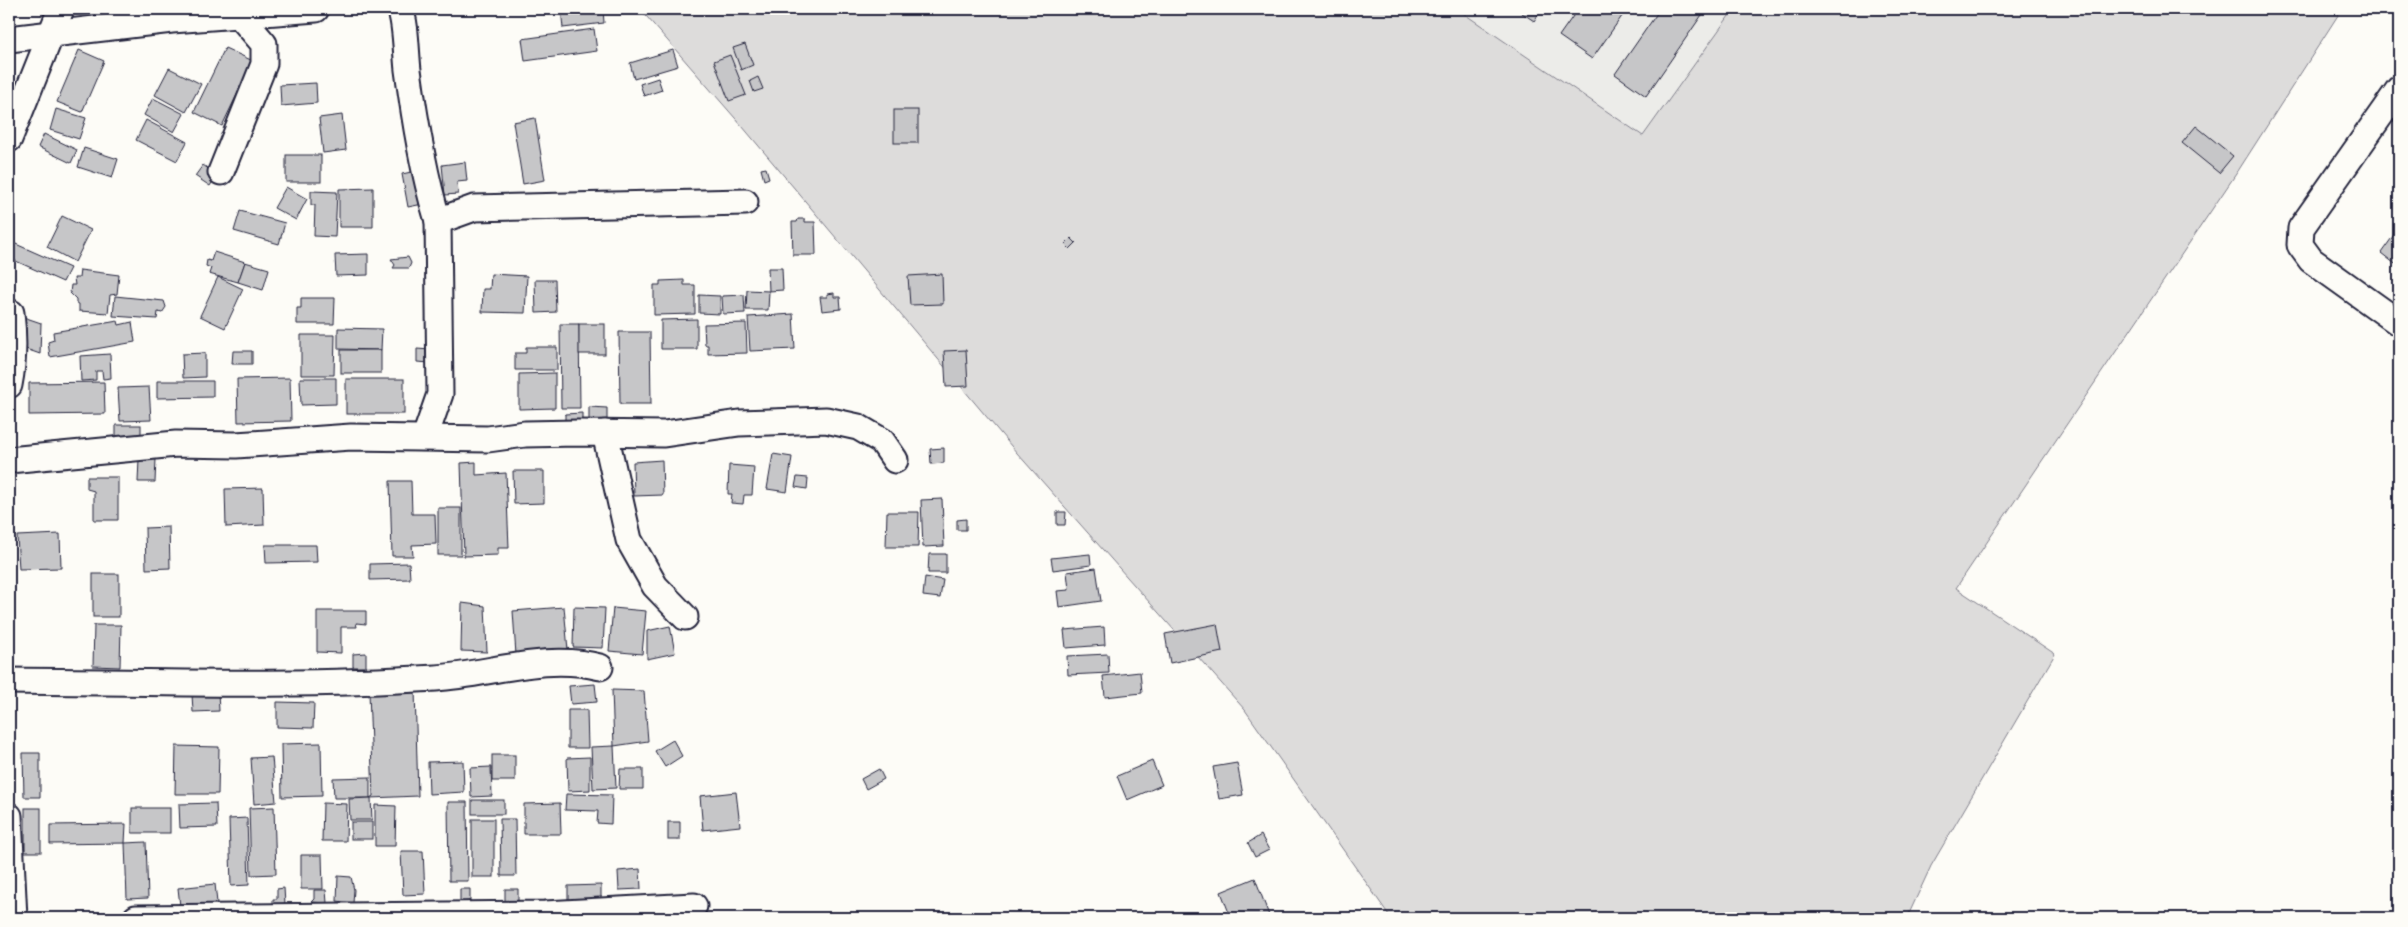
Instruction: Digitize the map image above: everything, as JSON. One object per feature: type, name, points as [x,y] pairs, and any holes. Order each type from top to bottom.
[{"type":"street","points":[[9,139],[61,9]]},
{"type":"street","points":[[9,39],[172,20],[316,9]]},
{"type":"street","points":[[400,9],[404,17],[404,42],[418,144],[438,221],[440,394],[425,436]]},
{"type":"street","points":[[221,172],[264,64],[264,44],[240,16]]},
{"type":"street","points":[[2399,89],[2301,228],[2300,245],[2311,260],[2399,323]]},
{"type":"street","points":[[438,221],[474,208],[745,202]]},
{"type":"street","points":[[9,312],[11,313],[14,339],[14,363],[9,385]]},
{"type":"street","points":[[9,460],[176,444],[236,445],[351,437],[425,436],[488,439],[525,434],[664,434],[739,423],[826,420],[858,427],[882,441],[895,460]]},
{"type":"street","points":[[604,433],[629,540],[656,586],[685,617]]},
{"type":"street","points":[[9,681],[306,682],[438,678],[556,661],[579,661],[600,667]]},
{"type":"street","points":[[9,816],[14,918]]},
{"type":"street","points":[[136,918],[545,914],[694,906]]},
{"type":"shaded area","points":[[640,9],[1457,9],[1643,136],[1734,9],[2342,9],[2238,171],[1956,588],[2055,654],[1931,866],[1907,918],[1391,918],[1245,710],[1017,453],[742,126]]},
{"type":"shaded area","points":[[1457,9],[1734,9],[1643,136]]},
{"type":"building","points":[[561,9],[603,9],[604,23],[563,28]]},
{"type":"building","points":[[1516,9],[1542,9],[1534,21]]},
{"type":"building","points":[[1578,9],[1627,9],[1592,59],[1559,36]]},
{"type":"building","points":[[1660,9],[1706,9],[1646,96],[1615,74]]},
{"type":"building","points":[[594,29],[597,51],[525,61],[522,39]]},
{"type":"building","points":[[745,44],[753,65],[741,70],[733,48]]},
{"type":"building","points":[[225,48],[253,61],[222,126],[194,112]]},
{"type":"building","points":[[79,50],[104,61],[82,112],[57,102]]},
{"type":"building","points":[[673,50],[678,66],[634,79],[630,63]]},
{"type":"building","points":[[730,55],[746,95],[729,101],[714,61]]},
{"type":"building","points":[[169,68],[201,84],[186,112],[155,95]]},
{"type":"building","points":[[758,77],[763,89],[754,92],[750,81]]},
{"type":"building","points":[[658,78],[662,90],[644,96],[640,84]]},
{"type":"building","points":[[316,83],[317,103],[281,106],[280,85]]},
{"type":"building","points":[[153,98],[184,114],[174,132],[144,115]]},
{"type":"building","points":[[56,109],[86,118],[79,139],[50,130]]},
{"type":"building","points":[[894,110],[918,110],[918,143],[894,143]]},
{"type":"building","points":[[342,115],[346,150],[323,153],[319,118]]},
{"type":"building","points":[[535,118],[545,180],[523,184],[513,122]]},
{"type":"building","points":[[146,120],[187,142],[177,161],[136,140]]},
{"type":"building","points":[[2196,126],[2233,156],[2219,173],[2182,143]]},
{"type":"building","points":[[44,134],[77,150],[71,163],[38,147]]},
{"type":"building","points":[[84,148],[118,159],[112,178],[78,167]]},
{"type":"building","points":[[286,155],[321,155],[321,182],[286,182]]},
{"type":"building","points":[[465,162],[467,181],[457,182],[458,194],[445,195],[442,165]]},
{"type":"building","points":[[203,165],[217,175],[210,186],[195,176]]},
{"type":"building","points":[[766,168],[769,178],[764,180],[761,169]]},
{"type":"building","points":[[416,171],[423,204],[408,207],[402,174]]},
{"type":"building","points":[[286,187],[307,199],[296,220],[274,208]]},
{"type":"building","points":[[373,188],[373,227],[339,227],[339,189]]},
{"type":"building","points":[[311,191],[337,192],[335,237],[314,236],[315,205],[311,205]]},
{"type":"building","points":[[240,211],[285,223],[279,244],[234,231]]},
{"type":"building","points":[[62,216],[91,230],[75,262],[47,247]]},
{"type":"building","points":[[798,219],[805,219],[805,222],[815,222],[816,255],[793,255],[792,222],[797,222]]},
{"type":"building","points":[[2399,228],[2399,267],[2381,253]]},
{"type":"building","points":[[1071,238],[1076,243],[1070,249],[1065,244]]},
{"type":"building","points":[[9,241],[70,268],[63,282],[9,258]]},
{"type":"building","points":[[214,252],[245,262],[238,282],[209,274],[211,268],[206,266],[207,260],[211,261]]},
{"type":"building","points":[[368,254],[368,275],[336,276],[335,255]]},
{"type":"building","points":[[408,257],[411,263],[409,268],[393,268],[395,265],[391,259]]},
{"type":"building","points":[[245,262],[269,269],[263,290],[238,282]]},
{"type":"building","points":[[768,268],[782,268],[783,290],[769,291]]},
{"type":"building","points":[[80,270],[119,275],[117,294],[110,295],[108,313],[79,311],[79,304],[76,303],[76,299],[70,293],[71,285],[75,285],[74,278],[79,278]]},
{"type":"building","points":[[491,274],[527,276],[525,313],[482,312],[483,289],[490,289]]},
{"type":"building","points":[[942,274],[943,304],[910,305],[908,276]]},
{"type":"building","points":[[218,277],[243,289],[225,328],[200,316]]},
{"type":"building","points":[[535,280],[555,280],[556,312],[536,313]]},
{"type":"building","points":[[684,280],[684,285],[695,285],[695,314],[654,315],[654,285],[660,285],[660,281]]},
{"type":"building","points":[[747,290],[769,291],[768,310],[746,310]]},
{"type":"building","points":[[834,293],[834,297],[840,297],[841,309],[822,311],[820,297],[827,297],[827,294]]},
{"type":"building","points":[[699,295],[720,296],[720,314],[699,313]]},
{"type":"building","points":[[744,295],[745,313],[723,314],[722,296]]},
{"type":"building","points":[[115,296],[164,301],[166,307],[162,313],[158,312],[157,319],[113,316]]},
{"type":"building","points":[[301,298],[335,298],[334,324],[297,324],[297,308],[301,308]]},
{"type":"building","points":[[9,312],[41,323],[40,354],[9,343]]},
{"type":"building","points":[[793,314],[795,349],[750,351],[748,317]]},
{"type":"building","points":[[697,319],[697,349],[661,349],[661,320]]},
{"type":"building","points":[[118,321],[119,325],[132,322],[135,342],[50,357],[48,342],[54,340],[53,332]]},
{"type":"building","points":[[746,323],[747,353],[708,354],[708,345],[705,345],[704,324]]},
{"type":"building","points":[[560,324],[579,324],[580,408],[561,408]]},
{"type":"building","points":[[579,324],[605,324],[605,354],[579,354]]},
{"type":"building","points":[[338,328],[382,329],[381,350],[338,349]]},
{"type":"building","points":[[619,332],[650,332],[651,404],[620,404]]},
{"type":"building","points":[[301,335],[335,335],[334,375],[301,375]]},
{"type":"building","points":[[526,347],[557,347],[557,370],[515,370],[515,353],[526,353]]},
{"type":"building","points":[[417,349],[430,350],[430,363],[417,362]]},
{"type":"building","points":[[341,350],[381,350],[381,373],[341,373]]},
{"type":"building","points":[[966,350],[968,386],[946,387],[944,351]]},
{"type":"building","points":[[233,351],[252,351],[252,364],[232,364]]},
{"type":"building","points":[[205,353],[205,377],[183,378],[182,354]]},
{"type":"building","points":[[110,354],[111,378],[103,379],[102,371],[96,371],[96,380],[81,381],[80,356]]},
{"type":"building","points":[[555,373],[555,408],[519,409],[519,374]]},
{"type":"building","points":[[290,378],[291,421],[238,422],[237,379]]},
{"type":"building","points":[[300,378],[336,378],[336,404],[301,405]]},
{"type":"building","points":[[346,379],[404,379],[404,414],[346,414]]},
{"type":"building","points":[[157,381],[213,381],[213,397],[157,398]]},
{"type":"building","points":[[104,382],[105,414],[29,415],[29,383]]},
{"type":"building","points":[[149,387],[151,420],[120,421],[118,388]]},
{"type":"building","points":[[589,407],[607,408],[607,422],[589,421]]},
{"type":"building","points":[[582,413],[582,423],[565,424],[565,414]]},
{"type":"building","points":[[116,425],[141,425],[141,437],[116,437]]},
{"type":"building","points":[[944,448],[944,463],[931,464],[930,449]]},
{"type":"building","points":[[773,454],[792,457],[787,492],[767,489]]},
{"type":"building","points":[[139,459],[156,459],[155,482],[138,482]]},
{"type":"building","points":[[662,460],[663,495],[634,496],[633,462]]},
{"type":"building","points":[[476,462],[476,475],[506,473],[509,548],[498,548],[498,555],[464,556],[461,463]]},
{"type":"building","points":[[729,465],[754,467],[752,495],[744,495],[743,504],[731,503],[732,494],[728,494]]},
{"type":"building","points":[[513,471],[544,471],[544,503],[514,504]]},
{"type":"building","points":[[87,477],[118,477],[118,520],[94,520],[94,491],[87,489]]},
{"type":"building","points":[[797,477],[808,478],[807,489],[795,487]]},
{"type":"building","points":[[390,481],[411,481],[412,514],[435,514],[436,544],[412,545],[413,556],[392,556]]},
{"type":"building","points":[[263,488],[264,525],[226,527],[225,489]]},
{"type":"building","points":[[942,499],[944,546],[923,547],[921,500]]},
{"type":"building","points":[[438,508],[461,508],[461,555],[438,555]]},
{"type":"building","points":[[887,512],[919,512],[918,547],[886,547]]},
{"type":"building","points":[[1057,512],[1066,512],[1065,525],[1057,525]]},
{"type":"building","points":[[966,519],[966,530],[957,530],[957,520]]},
{"type":"building","points":[[169,527],[170,568],[146,569],[145,528]]},
{"type":"building","points":[[60,534],[61,568],[19,569],[17,536]]},
{"type":"building","points":[[265,545],[316,545],[317,562],[266,563]]},
{"type":"building","points":[[929,554],[946,554],[946,573],[928,573]]},
{"type":"building","points":[[1090,554],[1091,565],[1053,570],[1051,558]]},
{"type":"building","points":[[409,563],[410,579],[370,580],[370,564]]},
{"type":"building","points":[[1096,568],[1101,601],[1059,607],[1057,591],[1069,590],[1067,572]]},
{"type":"building","points":[[93,574],[119,574],[119,617],[93,617]]},
{"type":"building","points":[[925,577],[943,580],[940,598],[923,596]]},
{"type":"building","points":[[462,603],[485,606],[487,652],[461,651]]},
{"type":"building","points":[[564,607],[568,650],[516,655],[513,611]]},
{"type":"building","points":[[574,607],[605,608],[603,648],[573,647]]},
{"type":"building","points":[[613,608],[646,611],[642,654],[609,651]]},
{"type":"building","points":[[317,611],[366,611],[366,624],[356,623],[357,627],[341,627],[341,653],[317,652]]},
{"type":"building","points":[[1217,624],[1222,652],[1170,663],[1165,634]]},
{"type":"building","points":[[94,625],[121,625],[120,667],[93,666]]},
{"type":"building","points":[[670,626],[675,653],[647,659],[647,631]]},
{"type":"building","points":[[1104,627],[1105,645],[1066,648],[1064,630]]},
{"type":"building","points":[[366,653],[366,667],[353,667],[353,654]]},
{"type":"building","points":[[1108,654],[1109,673],[1068,675],[1067,656]]},
{"type":"building","points":[[1140,672],[1142,693],[1105,697],[1103,676]]},
{"type":"building","points":[[595,684],[597,702],[571,704],[569,686]]},
{"type":"building","points":[[415,690],[418,796],[370,798],[373,796],[369,692]]},
{"type":"building","points":[[612,690],[644,691],[648,741],[614,746]]},
{"type":"building","points":[[218,692],[219,711],[193,712],[192,694]]},
{"type":"building","points":[[277,702],[314,703],[313,728],[277,727]]},
{"type":"building","points":[[568,710],[587,710],[588,748],[568,748]]},
{"type":"building","points":[[673,740],[682,756],[665,767],[655,751]]},
{"type":"building","points":[[321,743],[322,796],[282,797],[281,744]]},
{"type":"building","points":[[176,746],[219,747],[218,794],[175,794]]},
{"type":"building","points":[[614,746],[616,788],[593,789],[591,747]]},
{"type":"building","points":[[23,753],[40,753],[40,797],[24,797]]},
{"type":"building","points":[[492,755],[515,755],[515,781],[492,781]]},
{"type":"building","points":[[272,757],[276,802],[254,804],[251,758]]},
{"type":"building","points":[[590,757],[590,790],[568,791],[567,758]]},
{"type":"building","points":[[463,761],[464,792],[429,794],[428,762]]},
{"type":"building","points":[[1152,761],[1162,785],[1127,800],[1117,776]]},
{"type":"building","points":[[1237,763],[1243,795],[1219,799],[1213,767]]},
{"type":"building","points":[[491,767],[492,796],[471,797],[470,768]]},
{"type":"building","points":[[620,769],[643,769],[643,789],[619,789]]},
{"type":"building","points":[[879,769],[884,779],[866,789],[861,779]]},
{"type":"building","points":[[370,777],[370,798],[334,798],[333,778]]},
{"type":"building","points":[[736,792],[740,826],[703,830],[700,796]]},
{"type":"building","points":[[566,794],[612,795],[611,824],[597,823],[598,811],[565,810]]},
{"type":"building","points":[[371,798],[372,820],[350,820],[349,799]]},
{"type":"building","points":[[472,800],[504,800],[504,814],[472,814]]},
{"type":"building","points":[[448,802],[467,802],[468,881],[449,881]]},
{"type":"building","points":[[216,803],[217,827],[180,828],[179,804]]},
{"type":"building","points":[[323,803],[347,804],[346,841],[322,841]]},
{"type":"building","points":[[560,803],[561,834],[524,834],[524,804]]},
{"type":"building","points":[[375,805],[396,806],[395,846],[375,846]]},
{"type":"building","points":[[274,807],[276,874],[251,875],[249,808]]},
{"type":"building","points":[[25,808],[41,808],[41,852],[25,852]]},
{"type":"building","points":[[132,808],[170,808],[170,833],[132,833]]},
{"type":"building","points":[[247,818],[249,885],[231,886],[229,819]]},
{"type":"building","points":[[472,819],[494,819],[494,877],[472,877]]},
{"type":"building","points":[[500,819],[515,819],[516,876],[501,876]]},
{"type":"building","points":[[351,822],[372,822],[372,839],[351,839]]},
{"type":"building","points":[[668,822],[680,822],[680,840],[668,840]]},
{"type":"building","points":[[126,824],[125,843],[50,844],[50,825]]},
{"type":"building","points":[[1261,835],[1269,850],[1255,857],[1248,843]]},
{"type":"building","points":[[146,842],[148,898],[127,899],[125,843]]},
{"type":"building","points":[[401,851],[423,851],[425,894],[403,895]]},
{"type":"building","points":[[301,855],[322,855],[323,889],[301,889]]},
{"type":"building","points":[[640,869],[641,889],[619,890],[618,871]]},
{"type":"building","points":[[338,876],[351,877],[354,890],[353,903],[337,901]]},
{"type":"building","points":[[1255,878],[1270,918],[1231,918],[1221,892]]},
{"type":"building","points":[[215,884],[217,903],[180,906],[178,888]]},
{"type":"building","points":[[601,885],[601,900],[568,901],[568,886]]},
{"type":"building","points":[[284,888],[285,904],[273,904],[273,899],[277,899],[277,889]]},
{"type":"building","points":[[460,889],[470,889],[470,901],[460,902]]},
{"type":"building","points":[[505,889],[518,889],[518,902],[505,901]]},
{"type":"building","points":[[314,890],[326,890],[327,903],[311,902],[314,899]]}]
